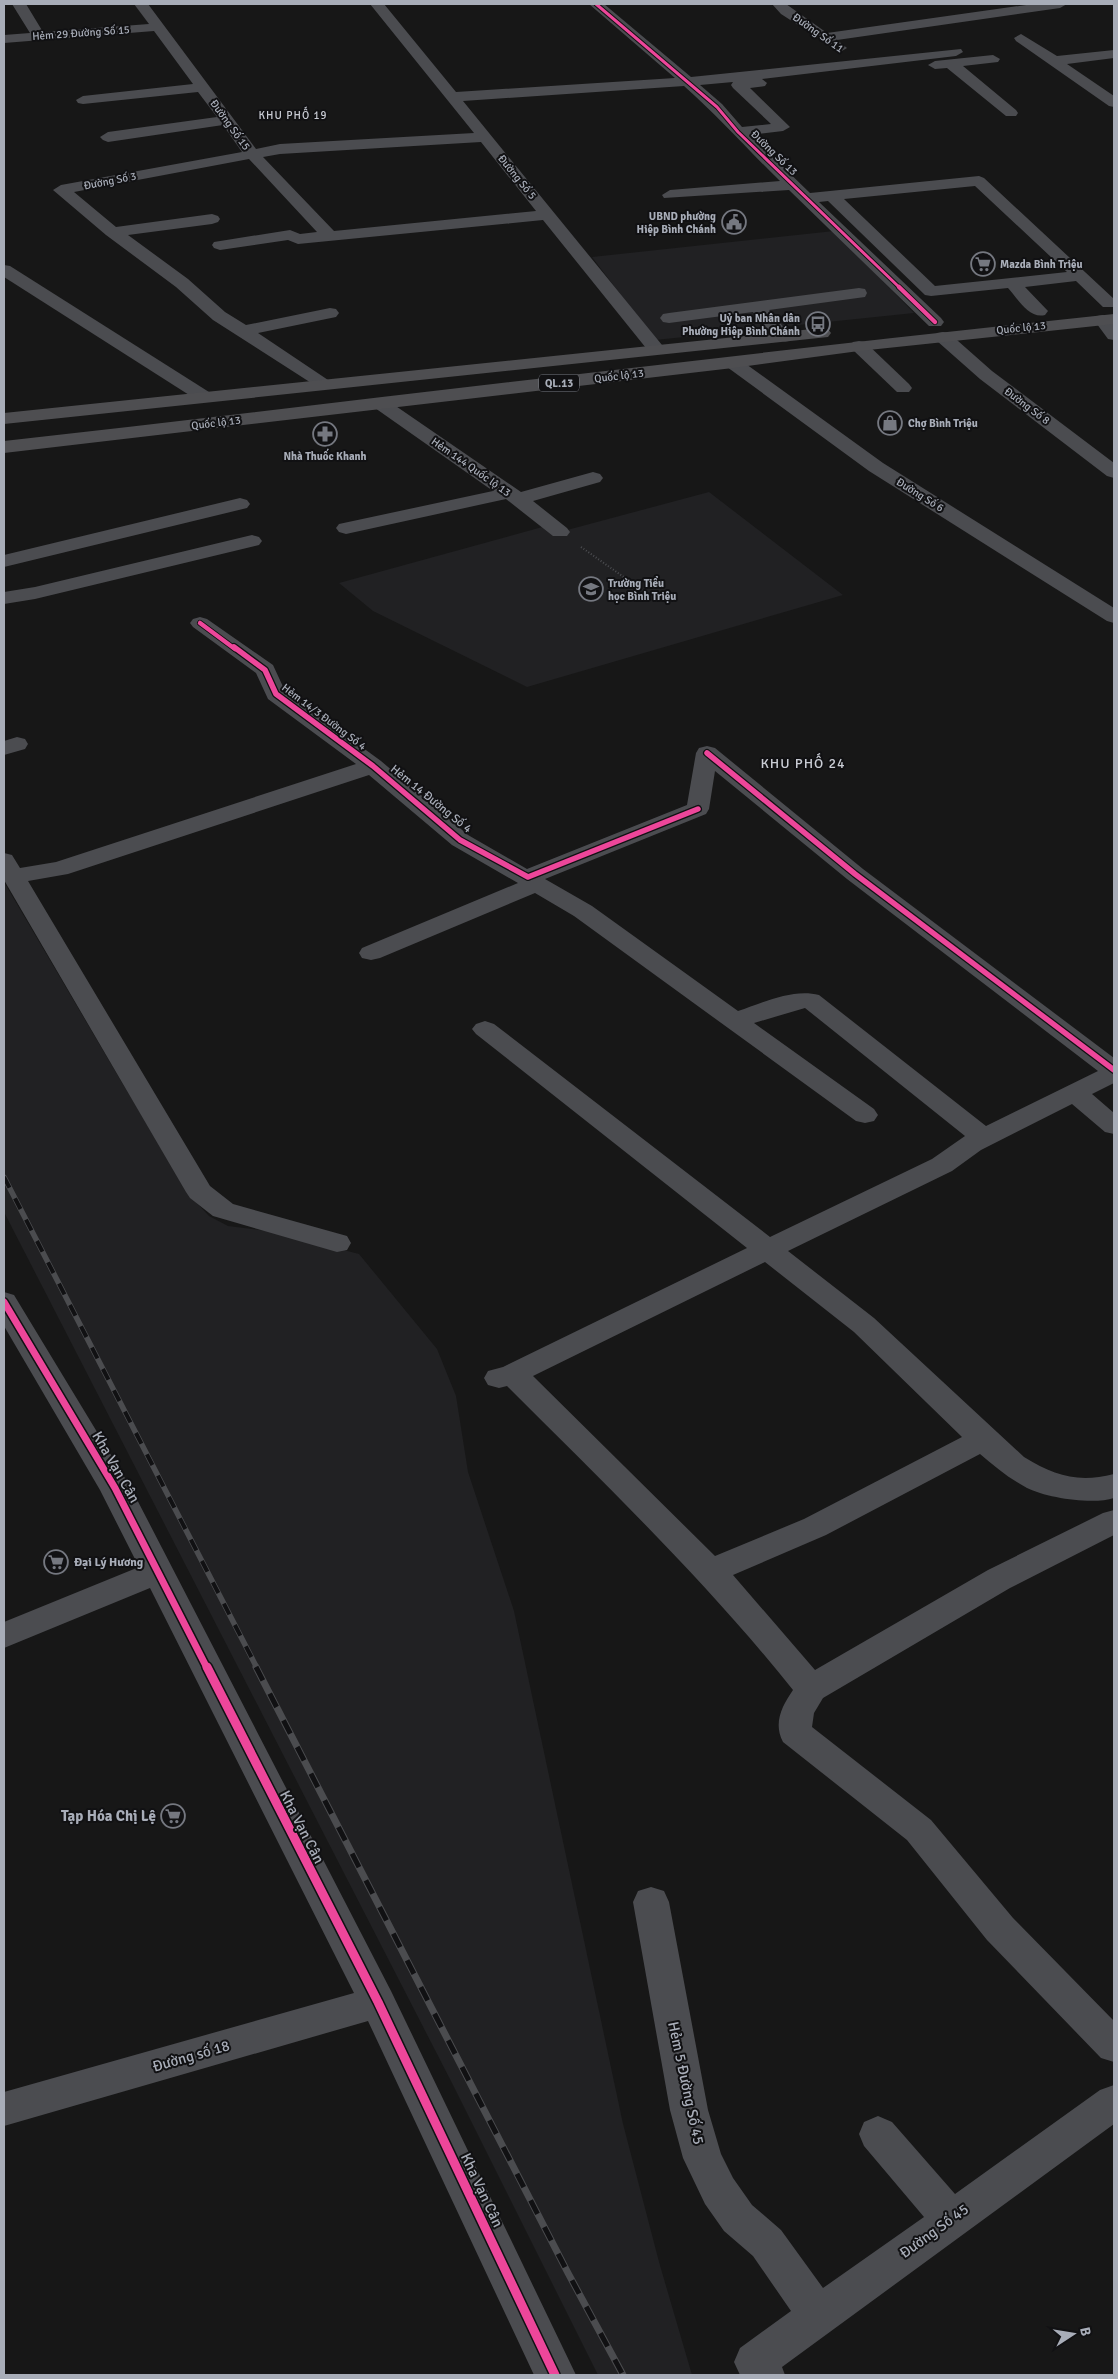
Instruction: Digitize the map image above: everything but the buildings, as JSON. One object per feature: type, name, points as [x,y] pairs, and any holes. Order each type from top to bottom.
[{"type":"highway","name":"Quốc lộ 13","points":[[4,447],[733,363],[859,346],[1039,311],[1110,311]]},
{"type":"highway","name":"Quốc lộ 13","points":[[4,419],[203,396],[656,349],[844,331],[939,329],[1110,311]]},
{"type":"street","points":[[19,4],[39,36]]},
{"type":"street","name":"Đường Số 15","points":[[142,4],[251,153],[330,236]]},
{"type":"street","name":"Đường Số 5","points":[[377,4],[656,349]]},
{"type":"street","name":"Đường Số 13","points":[[596,4],[717,107],[738,132],[939,329]]},
{"type":"street","name":"Đường Số 11","points":[[779,4],[786,11],[826,37],[857,63]]},
{"type":"street","points":[[826,37],[1060,4]]},
{"type":"street","name":"Hẻm 29 Đường Số 15","points":[[4,39],[159,27]]},
{"type":"street","points":[[1021,38],[1114,103]]},
{"type":"street","points":[[1054,61],[1114,54]]},
{"type":"street","points":[[452,97],[687,82],[835,68],[857,63],[953,58],[993,59]]},
{"type":"street","points":[[953,58],[1011,113]]},
{"type":"street","points":[[738,132],[783,127],[738,85],[953,58]]},
{"type":"street","points":[[83,100],[203,87]]},
{"type":"street","points":[[108,137],[227,120]]},
{"type":"street","name":"Đường Số 3","points":[[325,384],[219,316],[182,284],[112,232],[61,190],[280,148],[484,137]]},
{"type":"street","points":[[807,198],[979,181],[1080,276],[1110,311],[1114,335]]},
{"type":"street","points":[[670,195],[793,185]]},
{"type":"street","points":[[832,196],[931,291],[1080,276]]},
{"type":"street","points":[[220,244],[290,235],[298,239],[548,215]]},
{"type":"street","points":[[112,232],[212,219]]},
{"type":"street","points":[[4,270],[203,396]]},
{"type":"street","points":[[1012,283],[1039,311]]},
{"type":"street","points":[[989,285],[1002,299]]},
{"type":"street","points":[[669,318],[859,293]]},
{"type":"street","points":[[758,306],[783,337]]},
{"type":"street","points":[[244,331],[330,313]]},
{"type":"street","name":"Đường Số 8","points":[[939,329],[986,375],[1114,472]]},
{"type":"street","points":[[859,346],[903,388]]},
{"type":"street","name":"Đường Số 6","points":[[733,363],[876,467],[1114,617]]},
{"type":"street","name":"Hẻm 144 Quốc lộ 13","points":[[381,404],[513,496],[560,532]]},
{"type":"street","points":[[346,528],[513,496],[593,478]]},
{"type":"street","points":[[4,561],[240,504]]},
{"type":"street","points":[[4,598],[35,593],[252,541]]},
{"type":"street","name":"Hẻm 14/3 Đường Số 4","points":[[200,623],[265,670],[276,694],[373,766]]},
{"type":"street","points":[[371,953],[532,880],[698,809],[707,753],[855,874],[1114,1072],[985,1138],[942,1165],[768,1251],[506,1376],[709,1572],[775,1642],[811,1689]]},
{"type":"street","points":[[8,868],[60,868],[373,766]]},
{"type":"street","name":"Hẻm 14 Đường Số 4","points":[[373,766],[460,840],[583,911],[865,1115]]},
{"type":"street","points":[[8,868],[200,1192],[223,1210],[337,1243]]},
{"type":"street","points":[[736,1020],[785,1004],[810,1000],[985,1138]]},
{"type":"street","points":[[485,1029],[864,1325],[983,1439],[1013,1465],[1040,1481],[1071,1488],[1105,1490],[1114,1485]]},
{"type":"street","points":[[1074,1093],[1114,1126]]},
{"type":"street","name":"Kha Vạn Cân","points":[[4,1302],[114,1488],[158,1572],[378,2002],[555,2375]]},
{"type":"street","points":[[709,1572],[815,1527],[983,1439]]},
{"type":"street","points":[[1114,1521],[999,1579],[811,1689],[797,1711],[795,1732],[919,1830],[1000,1929],[1114,2046]]},
{"type":"street","points":[[4,1636],[158,1572]]},
{"type":"street","name":"Hẻm 5 Đường Số 45","points":[[651,1902],[689,2110],[702,2158],[719,2191],[738,2218],[767,2243],[818,2316]]},
{"type":"street","name":"Đường số 18","points":[[4,2109],[378,2002]]},
{"type":"street","name":"Đường Số 45","points":[[759,2369],[818,2316],[950,2218],[1114,2102]]},
{"type":"street","points":[[878,2134],[950,2218]]},
{"type":"path","points":[[560,532],[645,592]]},
{"type":"shaded area","points":[[834,231],[914,313],[655,340],[592,257]]},
{"type":"shaded area","name":"Trường Tiểu học Bình Triệu","points":[[709,492],[843,595],[527,687],[373,611],[339,583],[546,526],[556,533]]},
{"type":"shaded area","points":[[4,882],[124,1086],[195,1201],[209,1216],[228,1226],[275,1232],[359,1254],[437,1349],[456,1396],[468,1472],[514,1611],[623,2124],[659,2262],[692,2375],[598,2375],[452,2083],[4,1212]]},
{"type":"railway","points":[[4,1177],[257,1668]]},
{"type":"railway","points":[[256,1667],[568,2273],[623,2375]]},
{"type":"cycle path","points":[[596,4],[717,107],[738,132],[935,322]]},
{"type":"cycle path","points":[[200,623],[265,670],[276,694],[373,766],[460,840],[528,877],[698,809]]},
{"type":"cycle path","points":[[707,753],[855,874],[1114,1070]]},
{"type":"cycle path","points":[[4,1302],[115,1488],[378,2002],[555,2375]]},
{"type":"place","name":"UBND phường Hiệp Bình Chánh","points":[[734,222]]},
{"type":"place","name":"Mazda Bình Triệu","points":[[983,264]]},
{"type":"place","name":"Uỷ ban Nhân dân Phường Hiệp Bình Chánh","points":[[818,324]]},
{"type":"place","name":"Chợ Bình Triệu","points":[[890,423]]},
{"type":"place","name":"Nhà Thuốc Khanh","points":[[325,434]]},
{"type":"place","name":"Trường Tiểu học Bình Triệu","points":[[591,589]]},
{"type":"place","name":"Đại Lý Hương","points":[[56,1562]]},
{"type":"place","name":"Tạp Hóa Chị Lệ","points":[[173,1816]]},
{"type":"district","name":"KHU PHỐ 19","points":[[293,115]]},
{"type":"district","name":"KHU PHỐ 24","points":[[803,763]]}]
